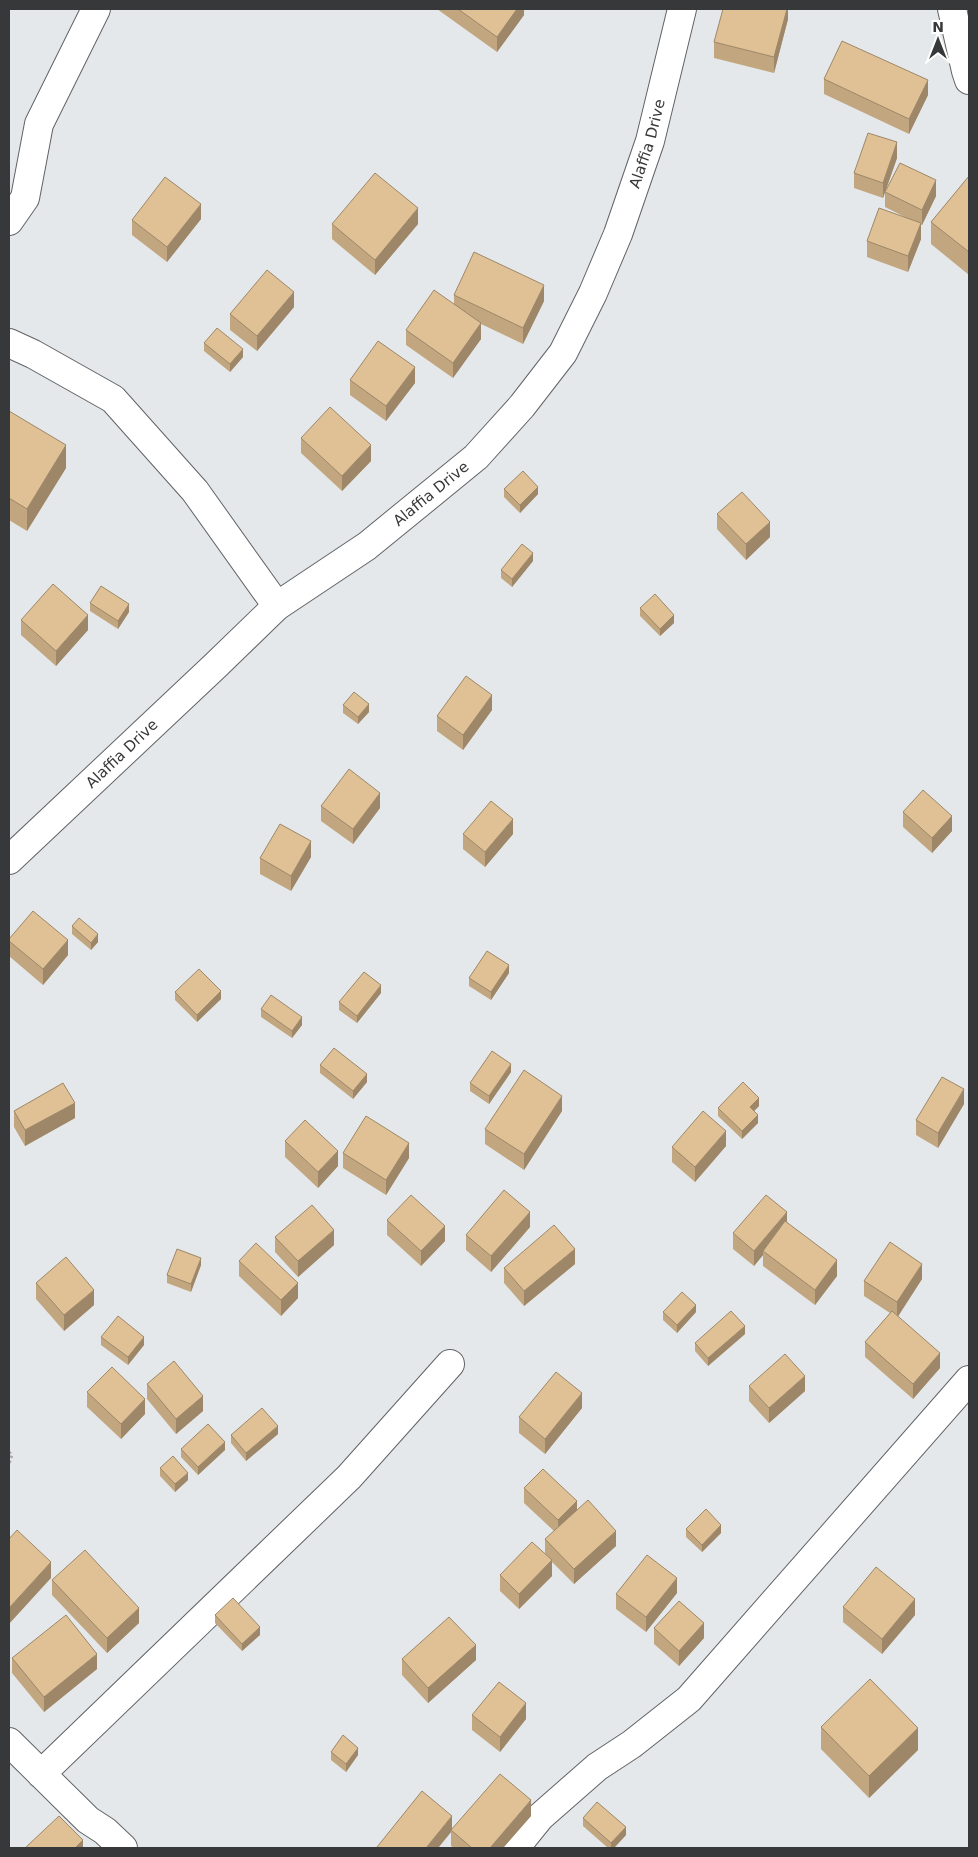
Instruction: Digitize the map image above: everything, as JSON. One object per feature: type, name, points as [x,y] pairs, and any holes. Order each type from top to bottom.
[{"type":"street","points":[[9,221],[25,198],[39,124],[96,9]]},
{"type":"street","name":"Alaffia Drive","points":[[9,860],[216,666],[277,606],[367,546],[476,457],[522,406],[563,353],[593,293],[618,234],[650,141],[682,9]]},
{"type":"street","points":[[952,9],[969,80]]},
{"type":"street","points":[[9,343],[33,354],[113,399],[195,491],[277,606]]},
{"type":"street","points":[[41,1774],[349,1477],[450,1364]]},
{"type":"street","points":[[515,1848],[540,1817],[597,1767],[632,1744],[689,1699],[969,1380]]},
{"type":"street","points":[[9,1742],[88,1820],[105,1831],[123,1848]]},
{"type":"path","points":[[9,1452],[12,1455],[9,1464]]},
{"type":"building","points":[[458,9],[517,9],[497,37]]},
{"type":"building","points":[[723,9],[787,9],[774,57],[714,42]]},
{"type":"building","points":[[842,41],[928,80],[909,119],[824,79]]},
{"type":"building","points":[[868,133],[897,142],[883,183],[854,173]]},
{"type":"building","points":[[900,163],[936,180],[922,210],[885,192]]},
{"type":"building","points":[[375,173],[418,208],[375,260],[332,224]]},
{"type":"building","points":[[969,176],[969,252],[931,222]]},
{"type":"building","points":[[165,177],[201,204],[167,247],[132,220]]},
{"type":"building","points":[[879,208],[921,223],[908,256],[867,241]]},
{"type":"building","points":[[474,252],[544,285],[523,328],[454,295]]},
{"type":"building","points":[[267,270],[294,292],[257,336],[230,314]]},
{"type":"building","points":[[434,290],[481,323],[453,363],[406,330]]},
{"type":"building","points":[[217,328],[243,349],[230,364],[204,343]]},
{"type":"building","points":[[378,341],[415,367],[386,406],[350,380]]},
{"type":"building","points":[[330,407],[371,445],[342,476],[301,438]]},
{"type":"building","points":[[9,411],[66,445],[27,509],[9,498]]},
{"type":"building","points":[[523,471],[538,487],[520,505],[504,489]]},
{"type":"building","points":[[742,492],[770,522],[746,544],[717,514]]},
{"type":"building","points":[[522,544],[533,553],[512,579],[501,570]]},
{"type":"building","points":[[53,584],[88,615],[56,651],[21,620]]},
{"type":"building","points":[[101,586],[129,604],[118,621],[90,603]]},
{"type":"building","points":[[655,594],[674,615],[660,629],[640,608]]},
{"type":"building","points":[[466,676],[492,695],[463,735],[437,716]]},
{"type":"building","points":[[354,692],[369,704],[358,717],[343,705]]},
{"type":"building","points":[[349,769],[380,793],[353,829],[321,806]]},
{"type":"building","points":[[923,790],[952,816],[932,838],[903,812]]},
{"type":"building","points":[[491,801],[513,819],[485,852],[463,834]]},
{"type":"building","points":[[280,824],[311,841],[291,876],[260,858]]},
{"type":"building","points":[[33,911],[68,940],[43,969],[9,941]]},
{"type":"building","points":[[79,918],[98,934],[91,943],[72,926]]},
{"type":"building","points":[[487,951],[509,965],[491,992],[469,978]]},
{"type":"building","points":[[199,969],[221,991],[197,1015],[175,992]]},
{"type":"building","points":[[364,972],[381,985],[357,1016],[339,1002]]},
{"type":"building","points":[[271,995],[302,1017],[292,1031],[261,1009]]},
{"type":"building","points":[[334,1048],[367,1074],[353,1091],[320,1065]]},
{"type":"building","points":[[492,1051],[511,1064],[489,1096],[470,1083]]},
{"type":"building","points":[[524,1070],[562,1096],[524,1154],[485,1129]]},
{"type":"building","points":[[942,1077],[964,1089],[938,1133],[916,1120]]},
{"type":"building","points":[[743,1082],[759,1098],[750,1107],[758,1115],[742,1131],[718,1108]]},
{"type":"building","points":[[63,1083],[75,1103],[25,1130],[14,1111]]},
{"type":"building","points":[[703,1111],[726,1131],[695,1167],[672,1147]]},
{"type":"building","points":[[366,1116],[409,1143],[386,1180],[343,1153]]},
{"type":"building","points":[[305,1120],[338,1151],[318,1172],[285,1141]]},
{"type":"building","points":[[504,1190],[530,1212],[491,1256],[466,1235]]},
{"type":"building","points":[[411,1195],[445,1226],[421,1251],[387,1220]]},
{"type":"building","points":[[766,1195],[787,1212],[754,1251],[733,1233]]},
{"type":"building","points":[[312,1205],[334,1230],[298,1261],[275,1237]]},
{"type":"building","points":[[785,1221],[837,1260],[815,1290],[763,1251]]},
{"type":"building","points":[[554,1225],[575,1249],[524,1291],[504,1268]]},
{"type":"building","points":[[890,1242],[922,1264],[897,1302],[864,1281]]},
{"type":"building","points":[[256,1243],[298,1283],[281,1300],[239,1261]]},
{"type":"building","points":[[177,1249],[201,1258],[191,1284],[167,1275]]},
{"type":"building","points":[[66,1257],[94,1290],[64,1315],[36,1283]]},
{"type":"building","points":[[682,1292],[696,1305],[677,1325],[663,1312]]},
{"type":"building","points":[[731,1311],[745,1326],[708,1358],[695,1343]]},
{"type":"building","points":[[892,1311],[940,1353],[913,1384],[865,1342]]},
{"type":"building","points":[[118,1316],[144,1337],[128,1357],[101,1337]]},
{"type":"building","points":[[785,1354],[805,1376],[769,1408],[749,1386]]},
{"type":"building","points":[[174,1361],[203,1396],[176,1419],[147,1384]]},
{"type":"building","points":[[112,1367],[145,1399],[121,1424],[87,1392]]},
{"type":"building","points":[[556,1372],[582,1393],[545,1439],[519,1417]]},
{"type":"building","points":[[262,1408],[278,1426],[246,1453],[231,1435]]},
{"type":"building","points":[[208,1424],[225,1442],[198,1467],[181,1449]]},
{"type":"building","points":[[173,1456],[188,1473],[175,1484],[160,1468]]},
{"type":"building","points":[[543,1469],[577,1501],[558,1520],[524,1488]]},
{"type":"building","points":[[588,1500],[616,1531],[574,1569],[545,1539]]},
{"type":"building","points":[[706,1509],[721,1525],[702,1545],[686,1529]]},
{"type":"building","points":[[17,1530],[51,1562],[9,1608],[9,1539]]},
{"type":"building","points":[[532,1542],[552,1560],[519,1594],[500,1575]]},
{"type":"building","points":[[85,1550],[139,1608],[107,1638],[52,1580]]},
{"type":"building","points":[[647,1555],[677,1578],[646,1617],[616,1594]]},
{"type":"building","points":[[876,1567],[915,1599],[882,1639],[843,1607]]},
{"type":"building","points":[[233,1598],[260,1627],[242,1644],[215,1615]]},
{"type":"building","points":[[679,1601],[704,1623],[679,1651],[654,1628]]},
{"type":"building","points":[[66,1615],[97,1654],[44,1697],[12,1658]]},
{"type":"building","points":[[449,1617],[476,1645],[428,1688],[402,1659]]},
{"type":"building","points":[[870,1679],[918,1728],[869,1776],[821,1727]]},
{"type":"building","points":[[499,1682],[526,1703],[500,1737],[472,1715]]},
{"type":"building","points":[[343,1735],[358,1748],[346,1764],[331,1752]]},
{"type":"building","points":[[500,1774],[531,1800],[490,1848],[472,1848],[451,1830]]},
{"type":"building","points":[[422,1791],[452,1816],[426,1848],[378,1848],[377,1847]]},
{"type":"building","points":[[597,1802],[626,1827],[611,1843],[583,1818]]},
{"type":"building","points":[[59,1816],[83,1840],[75,1848],[25,1848]]}]
